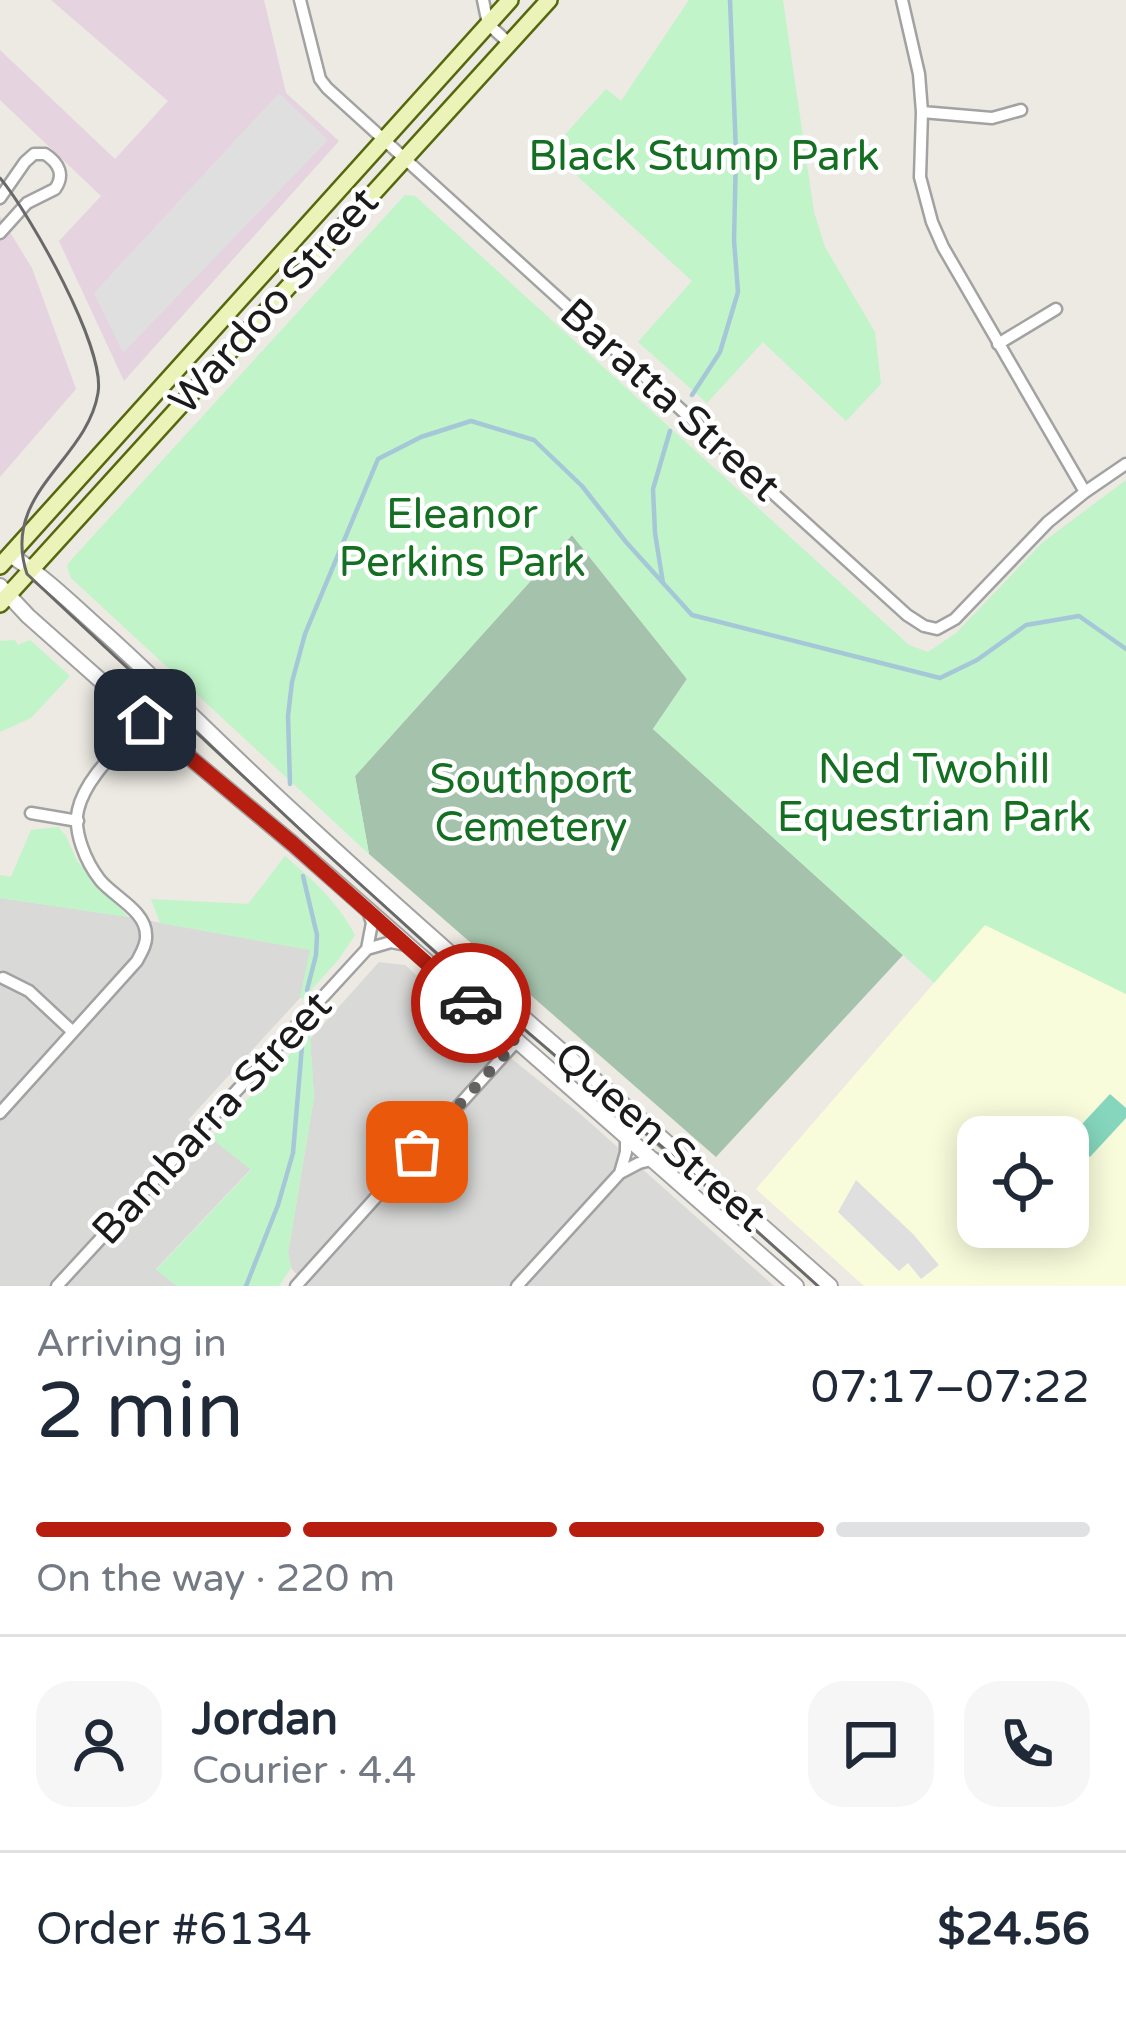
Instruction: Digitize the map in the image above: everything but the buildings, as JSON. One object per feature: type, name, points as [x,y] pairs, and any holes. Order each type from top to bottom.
[{"type":"main road","name":"Wardoo Street","points":[[3,557],[510,0]]},
{"type":"main road","name":"Wardoo Street","points":[[3,595],[549,0]]},
{"type":"street","name":"Baratta Street","points":[[300,0],[320,79],[924,626],[937,629],[955,619],[1048,522],[1085,492]]},
{"type":"street","points":[[483,0],[488,25],[510,44]]},
{"type":"street","points":[[902,0],[914,44],[922,112],[920,177],[943,247],[1085,492],[1126,464]]},
{"type":"street","points":[[922,112],[992,118],[1021,110]]},
{"type":"street","points":[[0,198],[34,154],[48,156],[59,168],[56,189],[27,203],[0,233]]},
{"type":"street","points":[[998,344],[1056,309]]},
{"type":"street","name":"Queen Street","points":[[3,557],[31,569],[454,958],[830,1286]]},
{"type":"street","name":"Queen Street","points":[[3,595],[796,1286]]},
{"type":"street","points":[[0,1113],[137,961],[147,940],[144,921],[92,867],[78,833],[77,811],[89,785],[145,720]]},
{"type":"street","points":[[31,813],[78,821]]},
{"type":"street","points":[[368,911],[372,923],[367,949],[391,942],[406,945]]},
{"type":"street","name":"Bambarra Street","points":[[57,1286],[367,949]]},
{"type":"street","points":[[3,978],[29,992],[73,1032]]},
{"type":"street","points":[[296,1286],[516,1042]]},
{"type":"street","points":[[620,1173],[626,1134]]},
{"type":"street","points":[[517,1286],[620,1173],[655,1159]]},
{"type":"shaded area","points":[[51,0],[264,0],[286,93],[339,141],[124,381],[59,241],[101,196],[0,100],[0,50],[115,159],[168,101]]},
{"type":"shaded area","points":[[279,93],[328,140],[123,353],[94,293]]},
{"type":"shaded area","points":[[0,216],[32,268],[76,389],[0,477]]},
{"type":"shaded area","points":[[0,898],[311,950],[300,998],[188,1120],[251,1169],[156,1269],[177,1286],[0,1286]]},
{"type":"shaded area","points":[[985,924],[1126,994],[1126,1286],[864,1286],[756,1189]]},
{"type":"shaded area","points":[[379,962],[405,965],[774,1286],[307,1286],[291,1268],[288,1253],[314,1097],[310,1039]]},
{"type":"shaded area","points":[[856,1180],[939,1265],[921,1279],[908,1263],[899,1271],[838,1212]]},
{"type":"green space","name":"Black Stump Park","points":[[689,0],[783,0],[814,212],[825,247],[875,332],[881,384],[846,421],[763,342],[707,403],[638,342],[692,281],[550,151],[606,89],[621,101]]},
{"type":"green space","name":"Ned Twohill Equestrian Park","points":[[405,195],[415,196],[909,645],[928,652],[956,633],[1043,542],[1126,480],[1126,994],[985,925],[934,983],[653,729],[687,679],[572,535],[355,776],[369,854],[71,578],[67,566],[72,559]]},
{"type":"green space","name":"Southport Cemetery","points":[[572,535],[687,679],[653,729],[903,955],[716,1157],[369,854],[355,776]]},
{"type":"green space","points":[[15,640],[18,645],[30,640],[70,676],[31,718],[0,732],[0,641]]},
{"type":"green space","points":[[58,827],[77,861],[128,917],[0,898],[0,875],[11,877],[31,830]]},
{"type":"green space","points":[[285,856],[332,901],[355,935],[304,998],[300,998],[310,950],[160,923],[151,899],[248,904]]},
{"type":"green space","points":[[310,1033],[314,1097],[288,1253],[291,1268],[279,1286],[177,1286],[156,1270],[251,1170],[211,1138]]},
{"type":"green space","points":[[1110,1094],[1126,1108],[1126,1118],[1090,1157],[1089,1156],[1089,1117]]},
{"type":"waterway","points":[[692,395],[720,352],[738,292],[730,0]]},
{"type":"waterway","points":[[290,784],[292,682],[305,634],[378,459],[421,437],[471,421],[534,440],[582,486],[692,615],[940,678],[977,660],[1026,625],[1079,616],[1126,649]]},
{"type":"waterway","points":[[663,583],[653,489],[670,431]]},
{"type":"waterway","points":[[303,876],[317,935],[307,990]]},
{"type":"waterway","points":[[246,1286],[293,1153],[302,1046]]},
{"type":"tram line","points":[[0,178],[63,282],[97,372],[98,393],[91,417],[25,521],[22,546],[27,574],[456,971],[818,1286]]},
{"type":"way so far","points":[[417,1152],[516,1042],[471,1003]]},
{"type":"route","points":[[145,720],[220,780],[471,1003]]},
{"type":"park label","name":"Eleanor Perkins Park","points":[[462,538]]}]
